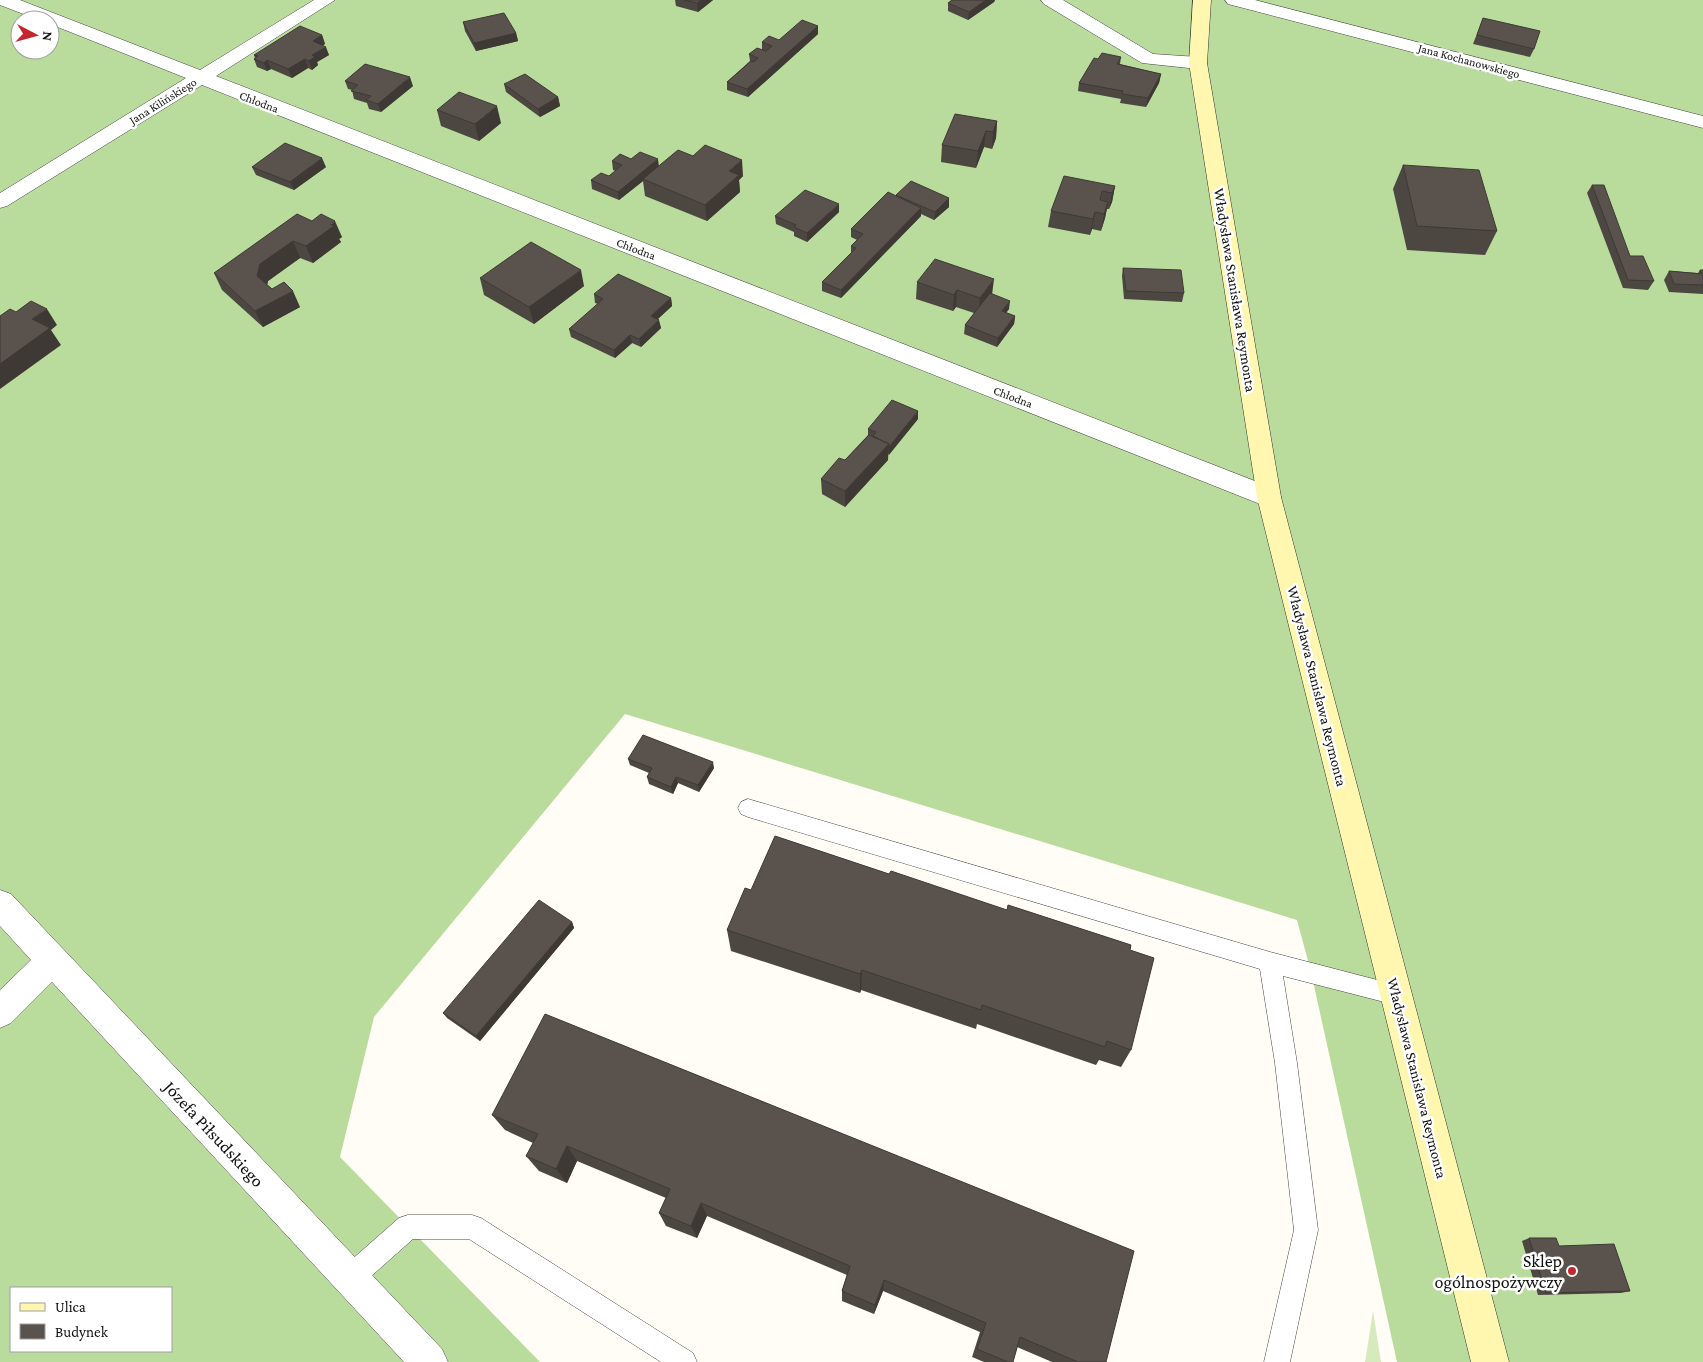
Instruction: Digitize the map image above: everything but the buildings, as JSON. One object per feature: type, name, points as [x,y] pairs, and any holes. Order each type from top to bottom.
[{"type":"street","name":"Chłodna","points":[[4,0],[1269,497]]},
{"type":"street","name":"Jana Kilińskiego","points":[[0,202],[326,0]]},
{"type":"street","points":[[1050,0],[1149,58],[1198,63]]},
{"type":"street","name":"Władysława Stanisława Reymonta","points":[[1202,0],[1198,63],[1269,497],[1490,1362]]},
{"type":"street","name":"Jana Kochanowskiego","points":[[1234,0],[1703,122]]},
{"type":"street","name":"Józefa Piłsudskiego","points":[[0,904],[429,1362]]},
{"type":"street","points":[[0,1012],[52,961]]},
{"type":"lane","points":[[748,808],[1270,962],[1396,994]]},
{"type":"lane","points":[[1270,962],[1286,1063],[1306,1230],[1277,1362]]},
{"type":"lane","points":[[350,1278],[408,1226],[472,1227],[684,1362]]},
{"type":"green space","points":[[0,0],[1703,0],[1703,1362],[1397,1362],[1311,972],[1297,920],[625,714],[374,1017],[340,1157],[540,1362],[0,1362]]},
{"type":"green space","points":[[1373,1311],[1381,1362],[1365,1362]]},
{"type":"place","name":"Sklep ogólnospożywczy","points":[[1572,1271]]}]
